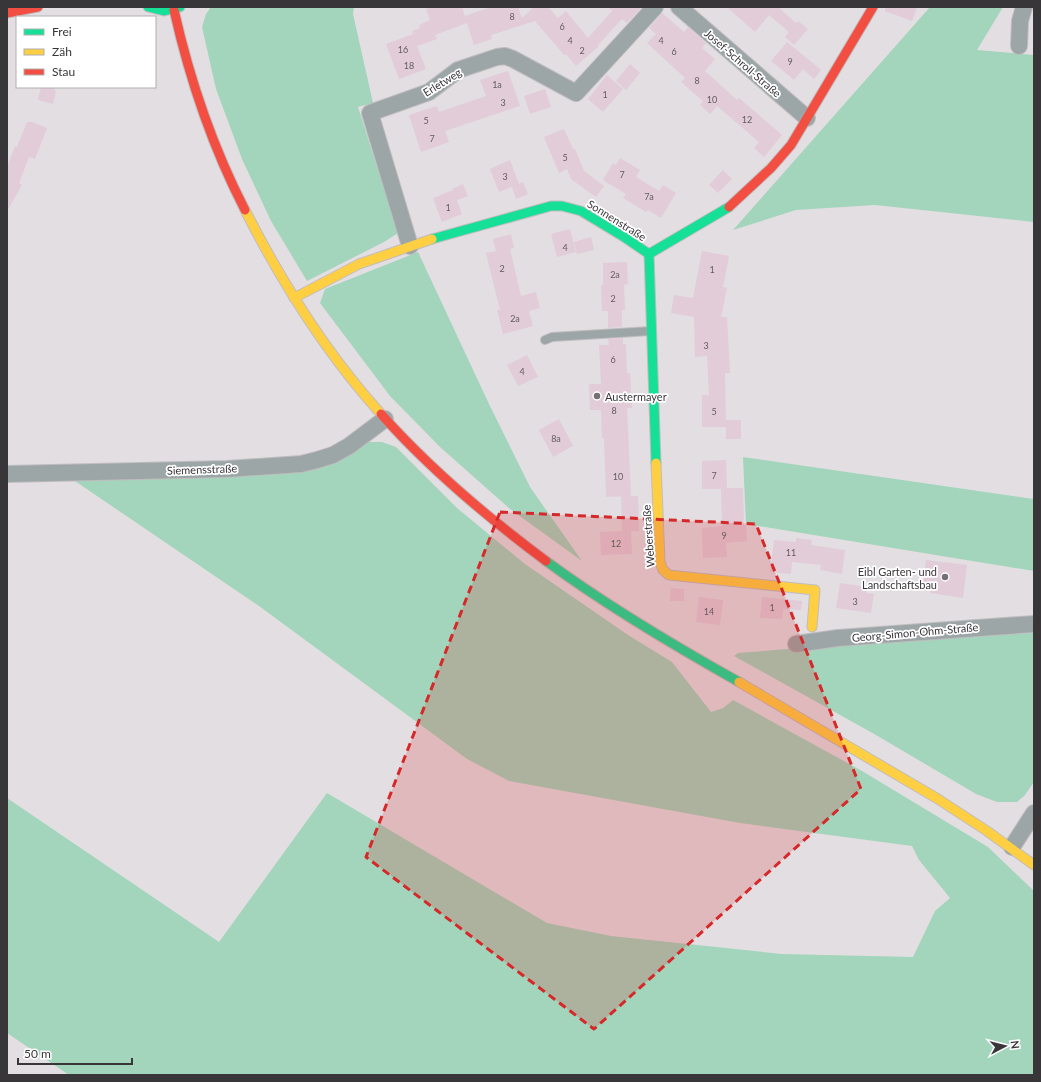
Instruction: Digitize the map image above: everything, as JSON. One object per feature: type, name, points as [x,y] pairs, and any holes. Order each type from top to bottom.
[{"type":"street","points":[[7,12],[38,7]]},
{"type":"street","points":[[148,7],[163,11],[177,8],[178,31],[192,82],[218,153],[240,202],[294,298],[328,349],[364,394],[385,419],[431,466],[470,501],[539,555],[599,597],[710,666],[920,787],[1012,847],[1034,864]]},
{"type":"street","name":"Erletweg","points":[[410,246],[370,112],[429,92],[458,70],[497,57],[505,56],[513,58],[576,93],[656,7]]},
{"type":"street","name":"Josef-Schroll-Straße","points":[[679,7],[807,118]]},
{"type":"street","name":"Sonnenstraße","points":[[294,298],[359,264],[410,246],[551,206],[562,206],[581,211],[649,254],[728,208],[771,168],[791,144],[873,7]]},
{"type":"street","points":[[1019,46],[1020,21],[1024,7]]},
{"type":"street","name":"Weberstraße","points":[[649,254],[660,562],[663,572],[669,575],[815,590],[812,627]]},
{"type":"street","name":"Siemensstraße","points":[[7,474],[227,469],[301,464],[333,455],[349,446],[385,419]]},
{"type":"street","name":"Georg-Simon-Ohm-Straße","points":[[796,644],[852,637],[1034,624]]},
{"type":"street","points":[[1012,847],[1034,813]]},
{"type":"lane","points":[[545,340],[552,337],[652,331]]},
{"type":"highlighted area","points":[[500,512],[756,524],[861,789],[594,1029],[366,857]]},
{"type":"green space","points":[[211,7],[354,7],[353,14],[373,103],[358,107],[398,233],[384,242],[307,281],[271,221],[242,159],[216,89],[202,27],[206,14]]},
{"type":"green space","points":[[930,7],[1003,7],[977,50],[1034,55],[1034,222],[875,205],[796,210],[733,230]]},
{"type":"green space","points":[[418,252],[489,404],[530,487],[582,561],[510,509],[440,447],[390,396],[320,303],[325,289]]},
{"type":"green space","points":[[364,442],[382,442],[396,447],[457,508],[525,564],[628,635],[672,662],[711,712],[723,708],[733,700],[862,771],[988,847],[1034,891],[1034,1075],[69,1075],[7,1033],[7,798],[219,942],[327,793],[547,923],[611,936],[782,954],[913,957],[935,911],[950,898],[919,860],[912,846],[740,823],[509,781],[467,759],[259,606],[69,477],[228,473]]},
{"type":"green space","points":[[743,457],[1034,499],[1034,571],[746,524]]},
{"type":"green space","points":[[1034,633],[1034,782],[1025,795],[1017,802],[997,802],[976,794],[876,735],[734,656],[738,653],[849,644]]},
{"type":"building","points":[[433,7],[462,7],[465,16],[491,7],[518,7],[522,18],[534,7],[548,7],[558,18],[566,11],[588,38],[612,11],[608,7],[642,7],[627,23],[622,19],[598,45],[599,46],[576,66],[566,54],[564,55],[535,21],[491,35],[492,39],[474,45],[467,23],[435,35],[437,39],[417,46],[426,69],[399,79],[386,44],[413,34],[412,31],[420,28],[419,25],[430,20],[426,9]]},
{"type":"building","points":[[727,7],[778,7],[796,23],[798,21],[808,29],[794,45],[785,37],[789,32],[769,15],[755,32]]},
{"type":"building","points":[[885,7],[917,7],[912,21],[885,11]]},
{"type":"building","points":[[662,13],[684,32],[688,27],[706,43],[702,48],[715,59],[705,71],[737,100],[739,98],[782,135],[764,157],[754,148],[759,142],[717,106],[710,114],[700,105],[703,101],[681,82],[685,78],[647,43],[656,34],[649,28]]},
{"type":"building","points":[[787,42],[821,70],[814,79],[803,69],[794,80],[771,61]]},
{"type":"building","points":[[630,64],[640,73],[626,90],[616,81]]},
{"type":"building","points":[[508,71],[520,106],[445,131],[449,142],[421,152],[409,115],[437,106],[439,112],[486,96],[480,80]]},
{"type":"building","points":[[607,75],[623,89],[603,112],[588,99]]},
{"type":"building","points":[[41,88],[55,88],[54,90],[56,91],[53,104],[38,100]]},
{"type":"building","points":[[545,89],[551,107],[530,114],[524,96]]},
{"type":"building","points":[[27,122],[32,122],[47,128],[35,159],[29,157],[19,183],[22,185],[7,211],[7,167],[15,146],[17,147]]},
{"type":"building","points":[[564,129],[573,149],[575,149],[584,171],[604,186],[596,197],[571,179],[567,169],[559,173],[544,137]]},
{"type":"building","points":[[620,158],[640,170],[636,177],[659,191],[663,185],[676,193],[661,218],[648,210],[646,212],[623,198],[626,194],[603,180],[613,163],[616,165]]},
{"type":"building","points":[[510,160],[519,184],[523,182],[528,194],[516,199],[512,187],[499,192],[490,169]]},
{"type":"building","points":[[723,170],[732,179],[718,193],[709,185]]},
{"type":"building","points":[[463,184],[468,196],[457,200],[452,189]]},
{"type":"building","points":[[453,190],[462,214],[442,222],[433,198]]},
{"type":"building","points":[[570,229],[576,252],[557,257],[551,234]]},
{"type":"building","points":[[511,234],[514,248],[510,249],[521,296],[536,292],[540,308],[529,311],[533,326],[503,334],[497,310],[500,310],[486,253],[496,251],[493,239]]},
{"type":"building","points":[[591,237],[594,250],[577,254],[574,242]]},
{"type":"building","points":[[702,251],[729,256],[723,287],[727,288],[721,317],[727,317],[730,373],[725,373],[726,427],[702,427],[702,395],[709,395],[707,356],[695,357],[694,317],[671,313],[674,295],[693,298]]},
{"type":"building","points":[[627,262],[628,284],[624,285],[625,310],[622,310],[622,327],[608,328],[608,311],[602,311],[601,285],[603,285],[603,263]]},
{"type":"building","points":[[623,338],[623,344],[626,344],[627,373],[630,373],[632,408],[627,408],[631,496],[606,497],[604,438],[602,438],[601,410],[590,410],[589,384],[601,384],[599,345],[609,345],[608,339]]},
{"type":"building","points":[[527,355],[538,377],[518,386],[507,365]]},
{"type":"building","points":[[559,419],[573,446],[553,457],[539,430]]},
{"type":"building","points":[[726,420],[741,420],[741,439],[726,439]]},
{"type":"building","points":[[726,460],[727,488],[743,488],[744,525],[746,525],[747,541],[726,543],[727,557],[703,558],[702,528],[722,526],[721,489],[702,489],[702,461]]},
{"type":"building","points":[[621,496],[638,496],[639,531],[631,531],[632,554],[601,555],[600,532],[622,531]]},
{"type":"building","points":[[796,538],[812,540],[811,545],[845,550],[842,574],[820,570],[821,565],[792,562],[791,574],[770,572],[774,540],[796,542]]},
{"type":"building","name":"Eibl Garten- und Landschaftsbau","points":[[926,560],[967,565],[963,598],[930,593],[930,589],[923,588]]},
{"type":"building","points":[[840,583],[867,587],[866,593],[874,594],[871,613],[836,608]]},
{"type":"building","points":[[671,588],[684,589],[684,601],[670,601]]},
{"type":"building","points":[[699,597],[723,600],[720,625],[696,622]]},
{"type":"building","points":[[762,597],[802,601],[801,610],[783,609],[782,619],[760,618]]},
{"type":"traffic: fast","points":[[148,7],[164,11],[180,7]]},
{"type":"traffic: fast","points":[[432,239],[551,206],[562,206],[581,211],[649,254],[729,207]]},
{"type":"traffic: fast","points":[[649,254],[656,463]]},
{"type":"traffic: fast","points":[[546,561],[593,594],[690,654],[739,682]]},
{"type":"traffic: slow","points":[[245,210],[274,264],[306,316],[342,367],[381,414]]},
{"type":"traffic: slow","points":[[294,298],[359,264],[432,239]]},
{"type":"traffic: slow","points":[[656,463],[660,562],[663,570],[669,575],[815,590],[812,627]]},
{"type":"traffic: slow","points":[[739,682],[938,799],[987,831],[1034,865]]},
{"type":"traffic: jam","points":[[7,13],[38,7]]},
{"type":"traffic: jam","points":[[729,207],[771,168],[791,145],[873,7]]},
{"type":"traffic: jam","points":[[174,10],[187,62],[203,113],[222,162],[245,210]]},
{"type":"traffic: jam","points":[[381,414],[419,454],[460,492],[546,561]]},
{"type":"place","name":"Austermayer","points":[[597,396]]},
{"type":"place","name":"Eibl Garten- und Landschaftsbau","points":[[945,577]]}]
